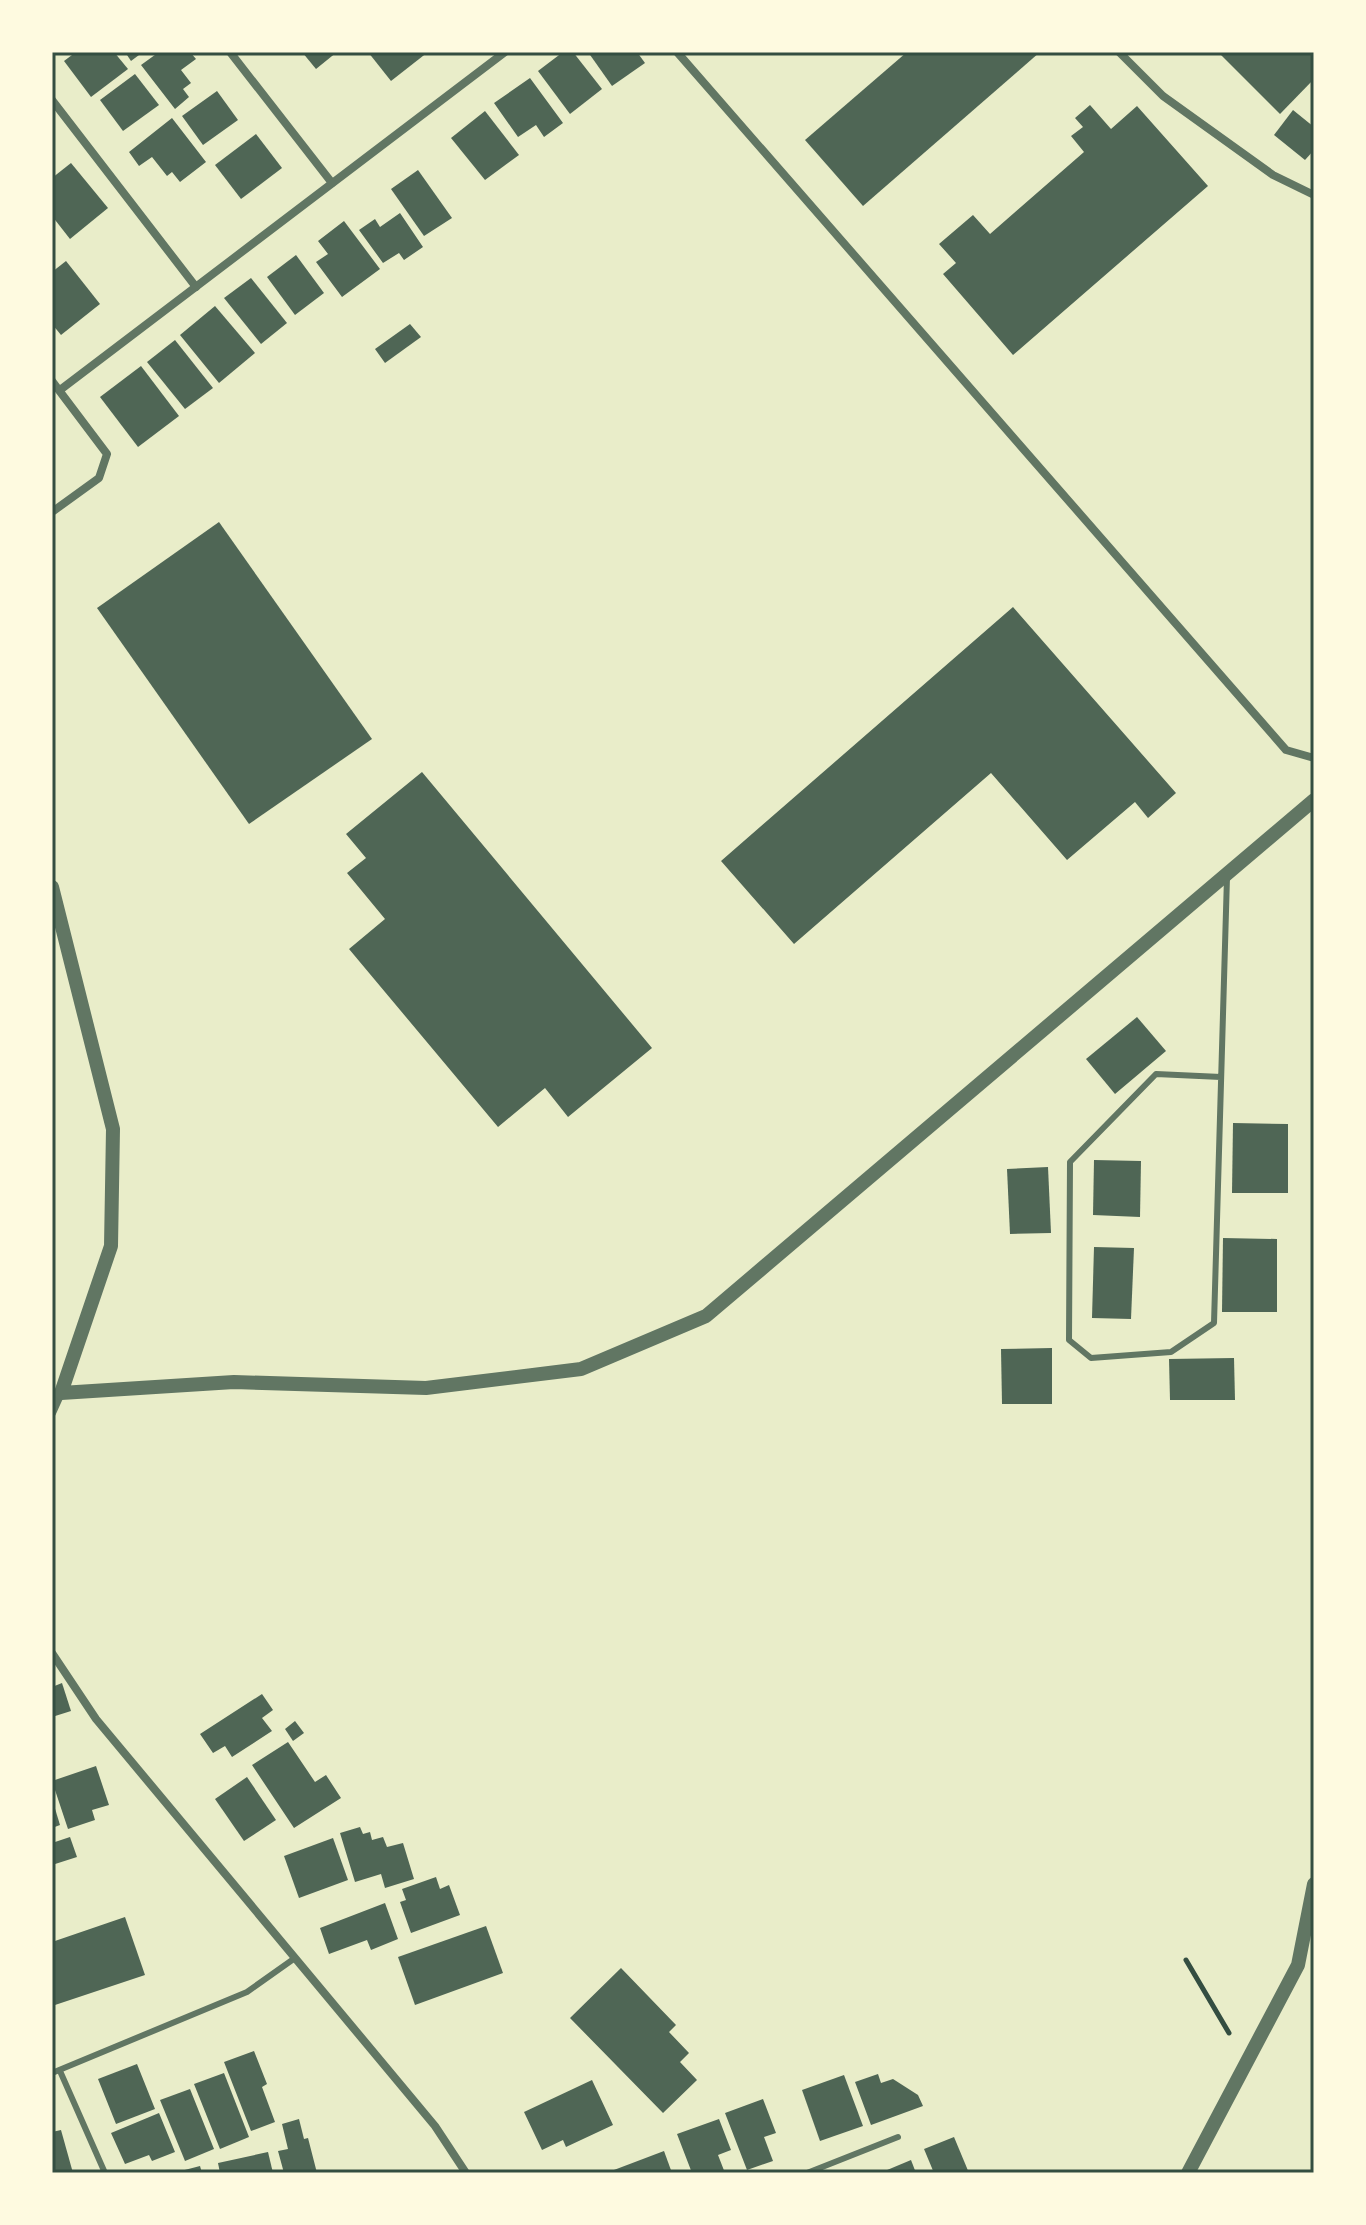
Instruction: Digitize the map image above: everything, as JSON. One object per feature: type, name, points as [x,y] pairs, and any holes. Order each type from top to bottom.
[{"type":"street","points":[[230,52],[332,183]]},
{"type":"street","points":[[60,390],[505,52]]},
{"type":"street","points":[[677,52],[1286,750],[1314,758]]},
{"type":"street","points":[[1119,52],[1163,96],[1273,175],[1314,195]]},
{"type":"street","points":[[52,100],[196,287]]},
{"type":"street","points":[[52,381],[107,454],[99,478],[52,512]]},
{"type":"street","points":[[61,1393],[234,1382],[426,1388],[581,1369],[706,1316],[1314,800]]},
{"type":"street","points":[[52,887],[113,1129],[111,1246],[52,1413]]},
{"type":"street","points":[[52,1653],[96,1719],[435,2126],[466,2173]]},
{"type":"street","points":[[1188,2173],[1298,1965],[1314,1884]]},
{"type":"lane","points":[[1221,1077],[1156,1074],[1070,1162],[1069,1340],[1091,1358],[1171,1352],[1214,1323],[1228,873]]},
{"type":"lane","points":[[105,2173],[56,2072],[247,1992],[295,1958]]},
{"type":"lane","points":[[807,2173],[898,2137]]},
{"type":"path","points":[[1186,1960],[1229,2033]]},
{"type":"building","points":[[76,52],[114,52],[128,69],[91,97],[64,61]]},
{"type":"building","points":[[125,52],[143,52],[131,61]]},
{"type":"building","points":[[159,52],[190,52],[196,59],[181,70],[191,83],[183,89],[189,97],[175,109],[141,65]]},
{"type":"building","points":[[302,52],[337,52],[316,69]]},
{"type":"building","points":[[368,52],[428,52],[391,81]]},
{"type":"building","points":[[563,52],[573,52],[602,89],[570,114],[538,71]]},
{"type":"building","points":[[588,52],[637,52],[645,63],[612,86]]},
{"type":"building","points":[[907,52],[1040,52],[863,206],[805,140]]},
{"type":"building","points":[[1218,52],[1314,52],[1314,79],[1280,114]]},
{"type":"building","points":[[135,74],[159,105],[123,131],[100,100]]},
{"type":"building","points":[[530,78],[563,123],[544,137],[536,125],[518,137],[494,103]]},
{"type":"building","points":[[217,91],[238,120],[203,145],[182,116]]},
{"type":"building","points":[[1090,105],[1111,129],[1137,106],[1208,186],[1013,355],[943,274],[956,263],[939,244],[973,215],[990,234],[1084,152],[1071,136],[1083,127],[1075,118]]},
{"type":"building","points":[[1293,110],[1314,127],[1314,150],[1305,160],[1274,135]]},
{"type":"building","points":[[485,111],[519,155],[485,180],[451,138]]},
{"type":"building","points":[[172,118],[206,162],[180,182],[172,172],[167,176],[152,157],[139,166],[129,152]]},
{"type":"building","points":[[256,134],[282,168],[241,199],[215,165]]},
{"type":"building","points":[[71,163],[108,208],[70,239],[52,216],[52,178]]},
{"type":"building","points":[[418,170],[452,218],[424,236],[391,189]]},
{"type":"building","points":[[400,213],[423,247],[404,260],[399,253],[383,263],[359,230],[375,219],[380,227]]},
{"type":"building","points":[[344,221],[380,269],[342,297],[316,262],[328,254],[318,241]]},
{"type":"building","points":[[296,255],[324,293],[295,315],[267,277]]},
{"type":"building","points":[[66,261],[100,304],[61,335],[52,324],[52,272]]},
{"type":"building","points":[[251,278],[287,323],[261,344],[224,298]]},
{"type":"building","points":[[215,306],[255,353],[219,383],[180,335]]},
{"type":"building","points":[[410,324],[421,337],[385,363],[375,349]]},
{"type":"building","points":[[175,340],[213,388],[185,409],[147,362]]},
{"type":"building","points":[[141,366],[179,416],[138,447],[100,397]]},
{"type":"building","points":[[219,522],[372,739],[249,824],[97,608]]},
{"type":"building","points":[[1013,607],[1176,793],[1148,818],[1135,802],[1067,860],[991,773],[794,944],[721,861]]},
{"type":"building","points":[[422,772],[652,1048],[568,1117],[545,1088],[498,1127],[349,949],[385,919],[347,873],[366,858],[346,834]]},
{"type":"building","points":[[1137,1017],[1166,1051],[1115,1094],[1086,1059]]},
{"type":"building","points":[[1233,1123],[1288,1124],[1288,1193],[1232,1193]]},
{"type":"building","points":[[1094,1160],[1141,1161],[1140,1217],[1093,1215]]},
{"type":"building","points":[[1048,1167],[1051,1233],[1010,1234],[1007,1169]]},
{"type":"building","points":[[1223,1238],[1277,1239],[1277,1312],[1222,1312]]},
{"type":"building","points":[[1094,1247],[1134,1248],[1131,1319],[1092,1318]]},
{"type":"building","points":[[1052,1348],[1052,1404],[1002,1404],[1001,1349]]},
{"type":"building","points":[[1234,1358],[1235,1400],[1170,1400],[1169,1359]]},
{"type":"building","points":[[62,1683],[71,1711],[52,1717],[52,1687]]},
{"type":"building","points":[[262,1694],[273,1710],[262,1718],[272,1731],[232,1757],[225,1746],[213,1753],[200,1734]]},
{"type":"building","points":[[295,1721],[304,1733],[293,1741],[285,1729]]},
{"type":"building","points":[[288,1742],[315,1782],[326,1775],[341,1798],[294,1828],[252,1765]]},
{"type":"building","points":[[96,1766],[109,1805],[92,1810],[95,1820],[68,1829],[52,1781]]},
{"type":"building","points":[[247,1777],[276,1820],[244,1841],[215,1799]]},
{"type":"building","points":[[52,1803],[60,1825],[52,1828]]},
{"type":"building","points":[[360,1827],[363,1834],[370,1832],[372,1840],[383,1837],[387,1847],[403,1843],[414,1879],[385,1888],[381,1874],[355,1882],[340,1833]]},
{"type":"building","points":[[70,1837],[77,1857],[52,1865],[52,1843]]},
{"type":"building","points":[[333,1838],[348,1880],[299,1898],[284,1856]]},
{"type":"building","points":[[436,1877],[440,1889],[449,1885],[460,1915],[411,1933],[400,1902],[406,1900],[402,1889]]},
{"type":"building","points":[[385,1903],[398,1939],[371,1950],[367,1940],[329,1954],[320,1928]]},
{"type":"building","points":[[125,1917],[145,1975],[52,2006],[52,1942]]},
{"type":"building","points":[[486,1926],[503,1973],[415,2005],[398,1957]]},
{"type":"building","points":[[621,1968],[676,2025],[669,2032],[689,2053],[680,2062],[697,2080],[663,2113],[570,2018]]},
{"type":"building","points":[[254,2051],[267,2084],[262,2087],[275,2122],[251,2131],[224,2062]]},
{"type":"building","points":[[137,2064],[155,2109],[116,2124],[98,2079]]},
{"type":"building","points":[[224,2073],[249,2137],[220,2149],[194,2084]]},
{"type":"building","points":[[878,2074],[881,2083],[893,2079],[918,2095],[923,2106],[871,2125],[855,2082]]},
{"type":"building","points":[[844,2075],[863,2126],[820,2141],[802,2090]]},
{"type":"building","points":[[592,2080],[613,2125],[566,2147],[563,2140],[542,2150],[524,2112]]},
{"type":"building","points":[[190,2089],[214,2149],[185,2161],[160,2100]]},
{"type":"building","points":[[763,2099],[776,2133],[764,2137],[773,2161],[747,2170],[725,2113]]},
{"type":"building","points":[[159,2113],[175,2152],[152,2161],[149,2155],[125,2164],[111,2133]]},
{"type":"building","points":[[299,2119],[304,2139],[308,2138],[317,2173],[284,2173],[278,2151],[288,2149],[282,2124]]},
{"type":"building","points":[[719,2119],[731,2150],[718,2155],[725,2173],[692,2173],[677,2134]]},
{"type":"building","points":[[61,2130],[73,2173],[52,2173],[52,2132]]},
{"type":"building","points":[[954,2137],[969,2173],[934,2173],[924,2149]]},
{"type":"building","points":[[664,2151],[672,2173],[606,2173]]},
{"type":"building","points":[[268,2152],[273,2173],[220,2173],[218,2163]]},
{"type":"building","points":[[911,2160],[916,2173],[880,2173]]},
{"type":"building","points":[[200,2166],[202,2173],[177,2173],[177,2172]]}]
